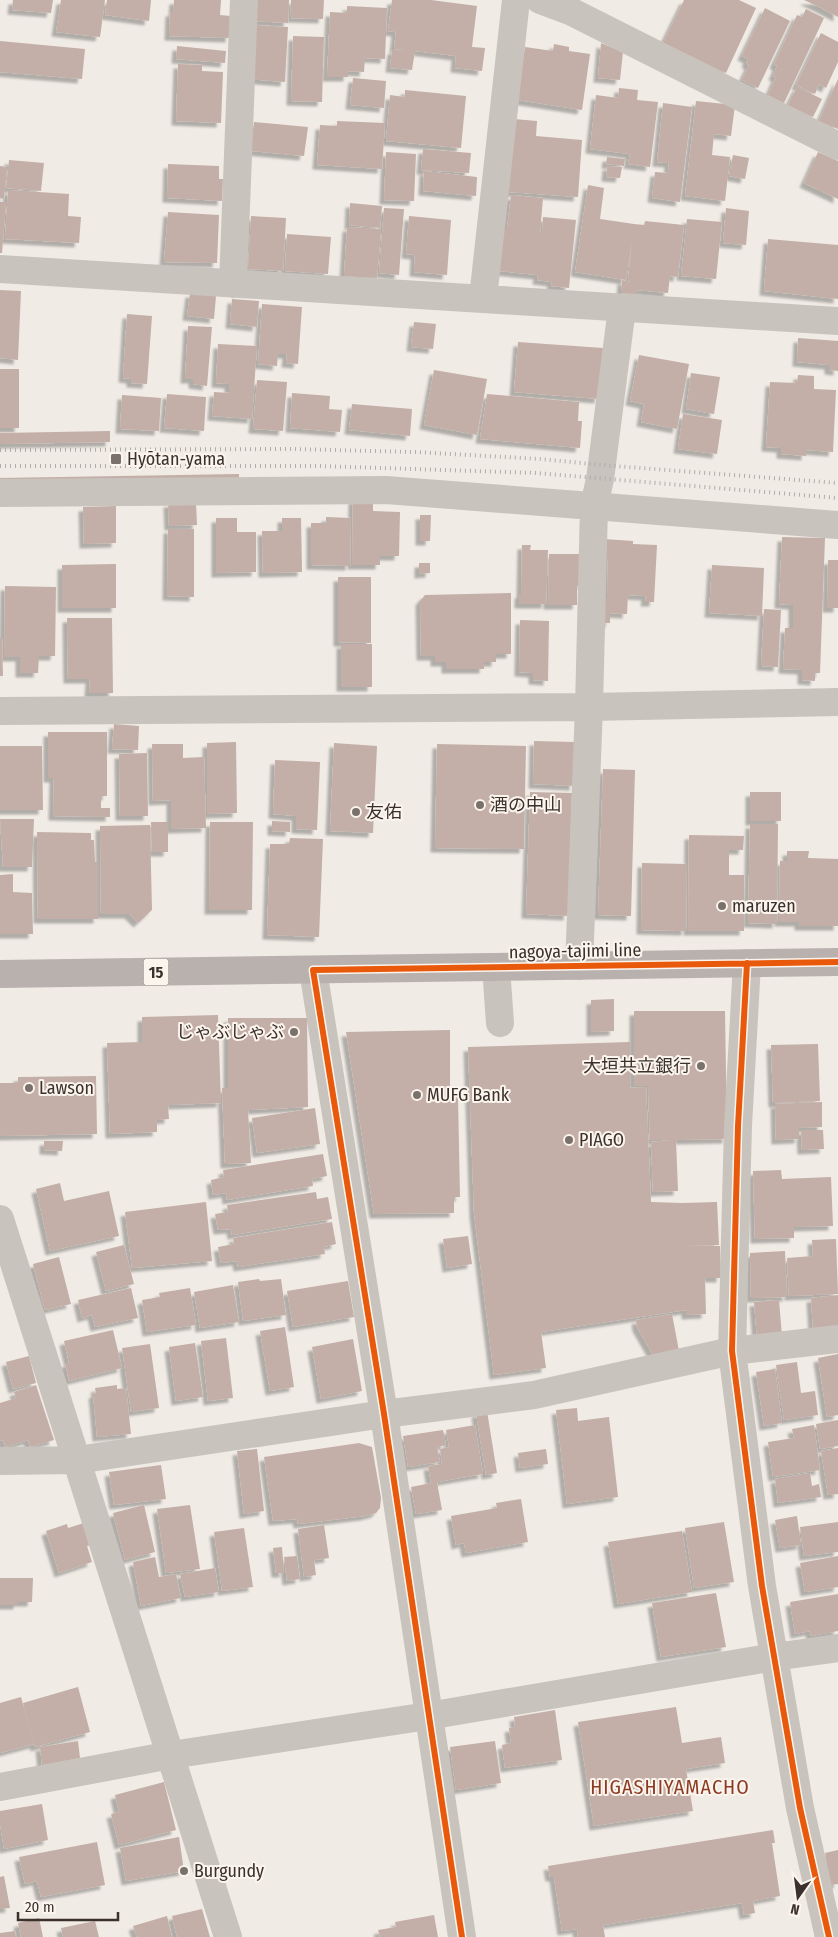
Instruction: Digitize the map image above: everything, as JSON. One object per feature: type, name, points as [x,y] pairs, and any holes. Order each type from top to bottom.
[{"type":"main road","name":"nagoya-tajimi line","points":[[0,974],[838,962]]},
{"type":"street","points":[[233,284],[244,0]]},
{"type":"street","points":[[483,298],[516,0]]},
{"type":"street","points":[[540,0],[572,12],[838,146]]},
{"type":"street","points":[[0,270],[838,321]]},
{"type":"street","points":[[579,966],[589,707],[594,506],[600,479],[622,308]]},
{"type":"street","points":[[0,493],[386,490],[838,525]]},
{"type":"street","points":[[0,711],[589,707],[838,702]]},
{"type":"street","points":[[747,963],[738,1126],[732,1351],[762,1586],[800,1808],[830,1937]]},
{"type":"street","points":[[496,968],[500,1023]]},
{"type":"street","points":[[312,970],[384,1414],[462,1937]]},
{"type":"street","points":[[0,1219],[228,1937]]},
{"type":"street","points":[[0,1461],[77,1460],[384,1414],[534,1395],[732,1351],[838,1339]]},
{"type":"street","points":[[0,1787],[171,1755],[428,1716],[774,1657],[838,1648]]},
{"type":"building","points":[[13,0],[53,0],[51,13],[12,10]]},
{"type":"building","points":[[61,0],[105,0],[100,37],[56,32]]},
{"type":"building","points":[[107,0],[151,0],[149,21],[105,15]]},
{"type":"building","points":[[174,0],[221,0],[220,15],[231,16],[230,38],[169,36],[170,12],[173,12]]},
{"type":"building","points":[[254,0],[289,0],[288,23],[253,21]]},
{"type":"building","points":[[291,0],[324,0],[323,19],[290,18]]},
{"type":"building","points":[[392,0],[431,0],[477,6],[472,47],[485,48],[482,71],[455,68],[456,56],[415,51],[412,70],[390,68],[392,50],[405,50],[394,49],[396,32],[388,31]]},
{"type":"building","points":[[684,0],[739,0],[756,8],[726,73],[663,43]]},
{"type":"building","points":[[804,0],[838,0],[838,17],[819,7]]},
{"type":"building","points":[[347,6],[387,8],[385,59],[365,58],[364,72],[348,71],[348,77],[327,77],[330,12],[347,13]]},
{"type":"building","points":[[765,8],[790,21],[758,88],[742,80],[749,65],[746,63],[748,59],[742,56]]},
{"type":"building","points":[[806,9],[824,18],[784,103],[768,95],[776,77],[773,76],[777,66],[774,64],[797,15],[802,17]]},
{"type":"building","points":[[253,25],[288,27],[285,82],[249,79]]},
{"type":"building","points":[[821,33],[838,42],[838,62],[826,88],[819,84],[815,94],[796,85]]},
{"type":"building","points":[[293,36],[324,37],[322,102],[291,101]]},
{"type":"building","points":[[0,41],[85,49],[82,79],[0,72]]},
{"type":"building","points":[[601,43],[623,52],[620,80],[598,78]]},
{"type":"building","points":[[554,44],[569,47],[569,51],[590,54],[582,110],[518,100],[525,47],[553,51]]},
{"type":"building","points":[[177,46],[226,51],[225,63],[176,59]]},
{"type":"building","points":[[178,64],[202,65],[202,71],[223,72],[221,123],[176,121]]},
{"type":"building","points":[[353,78],[386,81],[384,108],[350,105]]},
{"type":"building","points":[[838,79],[838,129],[819,121]]},
{"type":"building","points":[[797,87],[822,99],[813,117],[788,105]]},
{"type":"building","points":[[619,88],[638,90],[637,100],[658,102],[650,167],[628,164],[630,154],[590,149],[596,95],[618,98]]},
{"type":"building","points":[[405,90],[466,96],[461,148],[386,141],[390,95],[405,97]]},
{"type":"building","points":[[696,101],[735,105],[731,136],[714,134],[712,155],[730,157],[725,201],[685,196]]},
{"type":"building","points":[[663,103],[692,107],[680,202],[652,198],[655,172],[668,173],[669,163],[657,162]]},
{"type":"building","points":[[514,119],[537,121],[536,136],[582,140],[578,197],[509,192]]},
{"type":"building","points":[[337,121],[385,123],[382,169],[317,165],[320,125],[337,126]]},
{"type":"building","points":[[254,122],[308,127],[304,156],[251,151]]},
{"type":"building","points":[[423,149],[471,153],[469,173],[421,170]]},
{"type":"building","points":[[386,152],[416,154],[414,201],[384,200]]},
{"type":"building","points":[[818,152],[838,161],[838,199],[804,183]]},
{"type":"building","points":[[733,155],[749,158],[745,179],[729,176]]},
{"type":"building","points":[[607,157],[625,159],[624,166],[606,164]]},
{"type":"building","points":[[9,160],[44,163],[41,191],[6,188]]},
{"type":"building","points":[[168,164],[219,166],[219,179],[223,179],[222,201],[167,198]]},
{"type":"building","points":[[0,166],[7,167],[4,199],[0,198]]},
{"type":"building","points":[[607,166],[622,167],[620,178],[606,177]]},
{"type":"building","points":[[424,171],[477,177],[476,196],[423,191]]},
{"type":"building","points":[[588,185],[604,188],[600,219],[644,225],[645,221],[684,225],[678,277],[670,276],[668,293],[637,290],[637,294],[621,293],[622,280],[631,282],[628,280],[632,242],[626,280],[575,272]]},
{"type":"building","points":[[8,190],[69,194],[68,216],[81,217],[79,243],[5,239]]},
{"type":"building","points":[[511,195],[543,198],[540,233],[542,233],[543,217],[576,220],[569,288],[551,286],[552,282],[537,280],[538,275],[499,271],[504,229],[507,229]]},
{"type":"building","points":[[0,202],[6,202],[2,253],[0,253]]},
{"type":"building","points":[[350,203],[382,206],[380,228],[349,225]]},
{"type":"building","points":[[384,208],[404,209],[399,275],[379,273]]},
{"type":"building","points":[[726,208],[749,211],[746,245],[723,243]]},
{"type":"building","points":[[168,212],[219,215],[217,263],[164,262]]},
{"type":"building","points":[[251,216],[286,218],[283,271],[248,269]]},
{"type":"building","points":[[409,216],[451,220],[447,275],[414,272],[415,255],[406,254]]},
{"type":"building","points":[[687,219],[722,222],[716,279],[681,276]]},
{"type":"building","points":[[347,227],[381,229],[377,278],[344,276]]},
{"type":"building","points":[[287,234],[331,237],[328,274],[285,271]]},
{"type":"building","points":[[768,239],[838,245],[838,299],[764,291]]},
{"type":"building","points":[[0,290],[21,291],[18,360],[0,358]]},
{"type":"building","points":[[190,293],[216,296],[214,319],[187,316]]},
{"type":"building","points":[[232,299],[259,301],[257,327],[230,324]]},
{"type":"building","points":[[262,304],[302,307],[298,364],[286,363],[287,354],[278,354],[277,366],[258,364]]},
{"type":"building","points":[[127,314],[152,316],[147,384],[131,383],[131,379],[123,378]]},
{"type":"building","points":[[414,322],[436,324],[433,349],[411,347]]},
{"type":"building","points":[[188,326],[212,327],[207,386],[193,384],[193,379],[185,379]]},
{"type":"building","points":[[798,338],[838,341],[838,371],[829,370],[829,365],[797,362]]},
{"type":"building","points":[[518,342],[603,348],[599,399],[514,392]]},
{"type":"building","points":[[218,344],[257,346],[252,419],[212,416],[214,392],[229,393],[229,384],[216,383]]},
{"type":"building","points":[[639,355],[689,364],[677,429],[641,422],[644,404],[630,401]]},
{"type":"building","points":[[0,369],[19,369],[19,428],[0,428]]},
{"type":"building","points":[[434,370],[487,379],[477,435],[424,425]]},
{"type":"building","points":[[691,373],[720,377],[714,414],[686,409]]},
{"type":"building","points":[[798,375],[814,376],[814,389],[836,390],[833,452],[806,450],[806,456],[781,454],[781,448],[766,447],[770,382],[797,383]]},
{"type":"building","points":[[257,380],[287,382],[283,431],[253,429]]},
{"type":"building","points":[[292,393],[330,396],[329,409],[342,410],[340,432],[290,428]]},
{"type":"building","points":[[167,394],[206,397],[204,431],[164,428]]},
{"type":"building","points":[[487,394],[579,402],[578,421],[582,421],[580,448],[480,439]]},
{"type":"building","points":[[122,395],[161,398],[159,431],[120,429]]},
{"type":"building","points":[[352,404],[412,409],[410,436],[349,430]]},
{"type":"building","points":[[683,414],[722,420],[717,454],[678,449]]},
{"type":"building","points":[[110,431],[110,442],[0,444],[0,433]]},
{"type":"building","points":[[239,474],[239,479],[0,484],[0,478]]},
{"type":"building","points":[[353,499],[373,500],[373,511],[400,512],[399,556],[380,556],[380,565],[352,565]]},
{"type":"building","points":[[196,502],[197,525],[169,526],[168,503]]},
{"type":"building","points":[[116,506],[116,543],[84,544],[83,507]]},
{"type":"building","points":[[420,515],[431,515],[430,541],[420,541]]},
{"type":"building","points":[[326,517],[351,518],[350,566],[311,565],[311,523],[326,523]]},
{"type":"building","points":[[216,518],[237,518],[237,532],[256,532],[256,572],[216,573]]},
{"type":"building","points":[[282,518],[301,518],[302,572],[263,573],[262,531],[282,531]]},
{"type":"building","points":[[168,529],[194,529],[194,597],[167,596]]},
{"type":"building","points":[[782,537],[825,538],[820,673],[815,673],[815,681],[802,680],[802,670],[783,669],[785,628],[793,628],[793,605],[779,604]]},
{"type":"building","points":[[604,539],[633,541],[633,544],[657,545],[654,602],[645,602],[646,596],[628,595],[627,614],[610,613],[610,623],[600,623],[601,598],[607,598],[608,559],[604,559]]},
{"type":"building","points":[[522,545],[531,545],[530,550],[548,550],[546,604],[519,604]]},
{"type":"building","points":[[549,554],[580,554],[582,585],[577,586],[577,605],[548,605]]},
{"type":"building","points":[[828,560],[838,560],[838,608],[827,608]]},
{"type":"building","points":[[419,563],[430,563],[430,573],[419,574]]},
{"type":"building","points":[[116,564],[116,608],[62,608],[62,565]]},
{"type":"building","points":[[712,565],[764,568],[762,616],[709,613]]},
{"type":"building","points":[[338,577],[371,577],[371,643],[338,642]]},
{"type":"building","points":[[5,586],[56,587],[55,656],[39,656],[38,673],[20,673],[20,657],[4,657]]},
{"type":"building","points":[[511,593],[511,654],[496,654],[496,662],[484,662],[484,669],[446,669],[446,662],[435,662],[435,656],[421,656],[420,601],[425,595]]},
{"type":"building","points":[[764,609],[781,610],[778,667],[761,666]]},
{"type":"building","points":[[67,618],[112,618],[113,693],[89,693],[90,679],[68,679]]},
{"type":"building","points":[[520,620],[549,621],[548,681],[533,680],[533,673],[519,672]]},
{"type":"building","points":[[0,638],[2,638],[3,676],[0,676]]},
{"type":"building","points":[[341,644],[372,644],[372,687],[341,687]]},
{"type":"building","points":[[114,724],[139,726],[138,750],[112,749]]},
{"type":"building","points":[[48,732],[107,732],[107,796],[101,796],[101,808],[110,808],[110,817],[53,816],[54,778],[48,778]]},
{"type":"building","points":[[534,741],[574,742],[574,786],[533,784]]},
{"type":"building","points":[[236,742],[237,813],[207,814],[207,743]]},
{"type":"building","points":[[334,743],[377,746],[373,833],[330,831]]},
{"type":"building","points":[[152,744],[183,744],[183,758],[204,757],[206,828],[171,829],[171,800],[153,801]]},
{"type":"building","points":[[437,744],[526,746],[524,849],[435,848]]},
{"type":"building","points":[[0,746],[42,746],[43,810],[0,810]]},
{"type":"building","points":[[147,753],[148,816],[120,816],[119,754]]},
{"type":"building","points":[[275,760],[320,762],[317,830],[296,829],[296,816],[273,814]]},
{"type":"building","points":[[603,769],[635,770],[631,916],[598,915]]},
{"type":"building","points":[[530,792],[572,793],[568,916],[526,914]]},
{"type":"building","points":[[750,792],[781,792],[781,821],[750,821]]},
{"type":"building","points":[[0,819],[34,819],[32,867],[3,867]]},
{"type":"building","points":[[272,821],[290,822],[290,832],[272,831]]},
{"type":"building","points":[[151,822],[168,822],[168,852],[152,852]]},
{"type":"building","points":[[210,822],[253,822],[252,910],[209,910]]},
{"type":"building","points":[[750,824],[778,824],[777,924],[748,923]]},
{"type":"building","points":[[150,825],[152,910],[138,923],[129,914],[101,914],[100,826]]},
{"type":"building","points":[[37,832],[91,833],[91,840],[94,840],[95,862],[98,862],[98,919],[38,919]]},
{"type":"building","points":[[689,835],[744,836],[743,850],[729,850],[729,875],[744,875],[744,931],[688,931]]},
{"type":"building","points":[[290,838],[323,839],[319,937],[267,935],[270,844],[289,844]]},
{"type":"building","points":[[787,851],[809,851],[808,858],[838,859],[838,926],[799,926],[799,922],[779,922],[780,861],[787,861]]},
{"type":"building","points":[[642,863],[687,864],[686,931],[641,930]]},
{"type":"building","points":[[13,874],[13,892],[32,893],[33,934],[0,934],[0,875]]},
{"type":"building","points":[[614,999],[614,1031],[591,1032],[591,1000]]},
{"type":"building","points":[[634,1011],[725,1011],[727,1139],[676,1140],[678,1191],[653,1192],[651,1142],[672,1140],[650,1140],[648,1086],[634,1086]]},
{"type":"building","points":[[218,1015],[221,1103],[168,1105],[169,1119],[157,1120],[157,1132],[110,1134],[107,1043],[142,1042],[142,1017]]},
{"type":"building","points":[[228,1018],[307,1018],[308,1107],[248,1110],[251,1163],[225,1164],[222,1088],[228,1088]]},
{"type":"building","points":[[450,1030],[450,1096],[458,1096],[460,1197],[454,1197],[454,1213],[374,1214],[346,1032]]},
{"type":"building","points":[[630,1042],[630,1088],[646,1087],[651,1202],[717,1202],[719,1245],[683,1246],[720,1246],[721,1278],[705,1278],[706,1314],[686,1315],[686,1310],[541,1332],[546,1368],[494,1375],[474,1213],[468,1047]]},
{"type":"building","points":[[818,1044],[820,1101],[773,1103],[771,1045]]},
{"type":"building","points":[[96,1076],[97,1134],[0,1136],[0,1083],[18,1083],[18,1077]]},
{"type":"building","points":[[822,1102],[822,1127],[799,1128],[799,1139],[776,1140],[775,1104]]},
{"type":"building","points":[[315,1108],[320,1144],[257,1153],[252,1118]]},
{"type":"building","points":[[801,1130],[823,1130],[824,1149],[802,1150]]},
{"type":"building","points":[[44,1141],[63,1141],[62,1151],[44,1150]]},
{"type":"building","points":[[323,1154],[327,1176],[312,1179],[313,1186],[227,1200],[226,1193],[213,1195],[211,1180],[224,1177],[223,1170]]},
{"type":"building","points":[[781,1170],[782,1179],[831,1177],[833,1226],[794,1227],[794,1238],[755,1239],[753,1171]]},
{"type":"building","points":[[60,1183],[64,1201],[109,1191],[119,1236],[50,1251],[36,1189]]},
{"type":"building","points":[[316,1192],[317,1199],[328,1197],[332,1219],[232,1235],[231,1229],[218,1230],[215,1214],[228,1212],[227,1205]]},
{"type":"building","points":[[206,1202],[212,1261],[132,1268],[125,1212]]},
{"type":"building","points":[[332,1222],[336,1244],[324,1247],[325,1254],[238,1267],[237,1261],[221,1263],[218,1247],[234,1244],[233,1238]]},
{"type":"building","points":[[468,1236],[472,1264],[447,1268],[443,1239]]},
{"type":"building","points":[[836,1239],[838,1294],[789,1296],[787,1258],[813,1256],[812,1240]]},
{"type":"building","points":[[124,1245],[134,1284],[106,1291],[96,1252]]},
{"type":"building","points":[[785,1251],[787,1297],[751,1298],[750,1253]]},
{"type":"building","points":[[59,1257],[71,1304],[45,1310],[33,1264]]},
{"type":"building","points":[[259,1279],[260,1281],[281,1279],[286,1315],[243,1321],[238,1282]]},
{"type":"building","points":[[348,1281],[354,1317],[293,1327],[287,1291]]},
{"type":"building","points":[[233,1285],[239,1322],[200,1328],[194,1292]]},
{"type":"building","points":[[131,1288],[138,1318],[95,1327],[92,1315],[82,1318],[78,1300]]},
{"type":"building","points":[[190,1288],[196,1325],[147,1332],[142,1300],[160,1297],[159,1293]]},
{"type":"building","points":[[838,1295],[838,1326],[813,1329],[811,1298]]},
{"type":"building","points":[[779,1300],[782,1336],[757,1338],[754,1302]]},
{"type":"building","points":[[672,1314],[679,1351],[653,1355],[637,1327],[636,1320]]},
{"type":"building","points":[[285,1327],[294,1387],[270,1391],[260,1331]]},
{"type":"building","points":[[113,1330],[122,1368],[69,1381],[65,1363],[69,1363],[64,1341]]},
{"type":"building","points":[[226,1338],[233,1398],[208,1401],[201,1341]]},
{"type":"building","points":[[353,1339],[362,1391],[321,1399],[312,1347]]},
{"type":"building","points":[[195,1343],[203,1397],[176,1401],[169,1347]]},
{"type":"building","points":[[150,1344],[159,1408],[131,1412],[122,1348]]},
{"type":"building","points":[[838,1354],[838,1415],[827,1417],[818,1358]]},
{"type":"building","points":[[29,1356],[36,1383],[13,1389],[6,1362]]},
{"type":"building","points":[[797,1362],[801,1393],[815,1391],[818,1415],[784,1420],[776,1365]]},
{"type":"building","points":[[775,1369],[782,1423],[764,1426],[756,1372]]},
{"type":"building","points":[[36,1385],[54,1440],[30,1447],[28,1440],[5,1447],[3,1440],[0,1441],[0,1403],[16,1398],[14,1392]]},
{"type":"building","points":[[117,1385],[117,1389],[126,1388],[131,1434],[97,1437],[93,1394],[96,1393],[95,1388]]},
{"type":"building","points":[[577,1408],[578,1421],[609,1417],[618,1497],[567,1504],[556,1410]]},
{"type":"building","points":[[487,1411],[497,1473],[486,1475],[476,1413]]},
{"type":"building","points":[[838,1420],[838,1446],[820,1449],[816,1424]]},
{"type":"building","points":[[475,1425],[483,1474],[437,1482],[442,1510],[416,1514],[411,1487],[431,1483],[428,1466],[442,1464],[440,1449],[449,1447],[446,1430]]},
{"type":"building","points":[[814,1425],[820,1470],[773,1477],[768,1442],[794,1438],[792,1429]]},
{"type":"building","points":[[443,1430],[446,1445],[437,1447],[440,1462],[408,1467],[403,1436]]},
{"type":"building","points":[[359,1443],[372,1447],[381,1498],[380,1508],[376,1513],[298,1524],[297,1519],[273,1521],[264,1457]]},
{"type":"building","points":[[838,1448],[838,1494],[828,1495],[821,1451]]},
{"type":"building","points":[[257,1449],[264,1511],[244,1514],[237,1451]]},
{"type":"building","points":[[546,1449],[548,1464],[520,1468],[518,1453]]},
{"type":"building","points":[[161,1465],[166,1499],[114,1505],[109,1472]]},
{"type":"building","points":[[810,1473],[812,1486],[819,1484],[821,1497],[778,1503],[775,1479]]},
{"type":"building","points":[[521,1499],[528,1542],[466,1553],[464,1543],[456,1545],[451,1516],[497,1508],[496,1503]]},
{"type":"building","points":[[144,1505],[155,1552],[125,1560],[113,1513]]},
{"type":"building","points":[[190,1505],[200,1569],[166,1573],[157,1509]]},
{"type":"building","points":[[797,1516],[801,1545],[780,1548],[775,1520]]},
{"type":"building","points":[[724,1522],[734,1582],[694,1588],[685,1528]]},
{"type":"building","points":[[838,1522],[838,1552],[804,1556],[800,1527]]},
{"type":"building","points":[[84,1523],[91,1545],[87,1546],[92,1562],[59,1573],[46,1531],[67,1524],[68,1528]]},
{"type":"building","points":[[324,1525],[329,1558],[314,1560],[316,1575],[304,1577],[298,1529]]},
{"type":"building","points":[[244,1528],[253,1587],[222,1591],[214,1532]]},
{"type":"building","points":[[682,1531],[692,1592],[618,1604],[608,1542]]},
{"type":"building","points":[[282,1547],[284,1573],[276,1573],[273,1548]]},
{"type":"building","points":[[297,1556],[300,1579],[287,1581],[284,1557]]},
{"type":"building","points":[[838,1556],[838,1587],[805,1592],[800,1563]]},
{"type":"building","points":[[155,1557],[159,1577],[176,1574],[181,1598],[141,1606],[133,1562]]},
{"type":"building","points":[[215,1568],[219,1592],[185,1597],[180,1574]]},
{"type":"building","points":[[0,1578],[33,1578],[32,1602],[18,1602],[18,1605],[0,1605]]},
{"type":"building","points":[[716,1593],[726,1647],[661,1657],[652,1603]]},
{"type":"building","points":[[838,1594],[838,1631],[811,1636],[810,1631],[795,1634],[790,1602]]},
{"type":"building","points":[[78,1687],[90,1732],[35,1747],[23,1703]]},
{"type":"building","points":[[21,1697],[34,1744],[0,1753],[0,1703]]},
{"type":"building","points":[[676,1707],[682,1743],[721,1737],[725,1763],[686,1769],[693,1811],[594,1826],[578,1722]]},
{"type":"building","points":[[555,1710],[562,1760],[505,1768],[502,1745],[511,1743],[509,1728],[515,1727],[514,1717]]},
{"type":"building","points":[[78,1741],[80,1758],[42,1765],[40,1747]]},
{"type":"building","points":[[495,1741],[501,1783],[456,1790],[450,1747]]},
{"type":"building","points":[[164,1782],[176,1830],[119,1845],[111,1814],[119,1812],[115,1795]]},
{"type":"building","points":[[42,1804],[48,1840],[4,1849],[0,1811]]},
{"type":"building","points":[[773,1830],[775,1843],[772,1843],[780,1896],[753,1901],[755,1913],[744,1915],[742,1903],[603,1925],[605,1937],[578,1937],[577,1929],[562,1931],[554,1877],[550,1877],[548,1866]]},
{"type":"building","points":[[179,1837],[184,1871],[126,1881],[120,1848]]},
{"type":"building","points":[[97,1842],[105,1885],[41,1897],[37,1881],[25,1884],[19,1857]]},
{"type":"building","points":[[838,1850],[838,1884],[830,1885],[825,1853]]},
{"type":"building","points":[[4,1876],[10,1908],[0,1909],[0,1877]]},
{"type":"building","points":[[202,1909],[210,1937],[177,1937],[172,1916]]},
{"type":"building","points":[[434,1915],[438,1937],[380,1937],[378,1930],[396,1927],[395,1922]]},
{"type":"building","points":[[167,1916],[172,1937],[137,1937],[133,1926]]},
{"type":"building","points":[[39,1918],[43,1937],[21,1937],[18,1923]]},
{"type":"building","points":[[95,1921],[99,1937],[63,1937],[61,1928]]},
{"type":"building","points":[[15,1931],[16,1937],[0,1937],[0,1933]]},
{"type":"railway","points":[[0,450],[294,449],[415,452],[541,459],[838,483]]},
{"type":"railway","points":[[0,466],[320,466],[536,473],[838,498]]},
{"type":"cycle path","points":[[462,1937],[384,1414],[313,970],[838,962]]},
{"type":"cycle path","points":[[747,963],[738,1126],[732,1351],[762,1586],[800,1808],[829,1937]]},
{"type":"place","name":"Hyōtan-yama","points":[[116,459]]},
{"type":"place","name":"酒の中山","points":[[480,805]]},
{"type":"place","name":"友佑","points":[[356,812]]},
{"type":"place","name":"maruzen","points":[[722,906]]},
{"type":"place","name":"じゃぶじゃぶ","points":[[294,1032]]},
{"type":"place","name":"大垣共立銀行","points":[[701,1066]]},
{"type":"place","name":"Lawson","points":[[29,1088]]},
{"type":"place","name":"MUFG Bank","points":[[417,1095]]},
{"type":"place","name":"PIAGO","points":[[569,1140]]},
{"type":"place","name":"Burgundy","points":[[184,1871]]},
{"type":"district","name":"HIGASHIYAMACHO","points":[[670,1787]]}]
